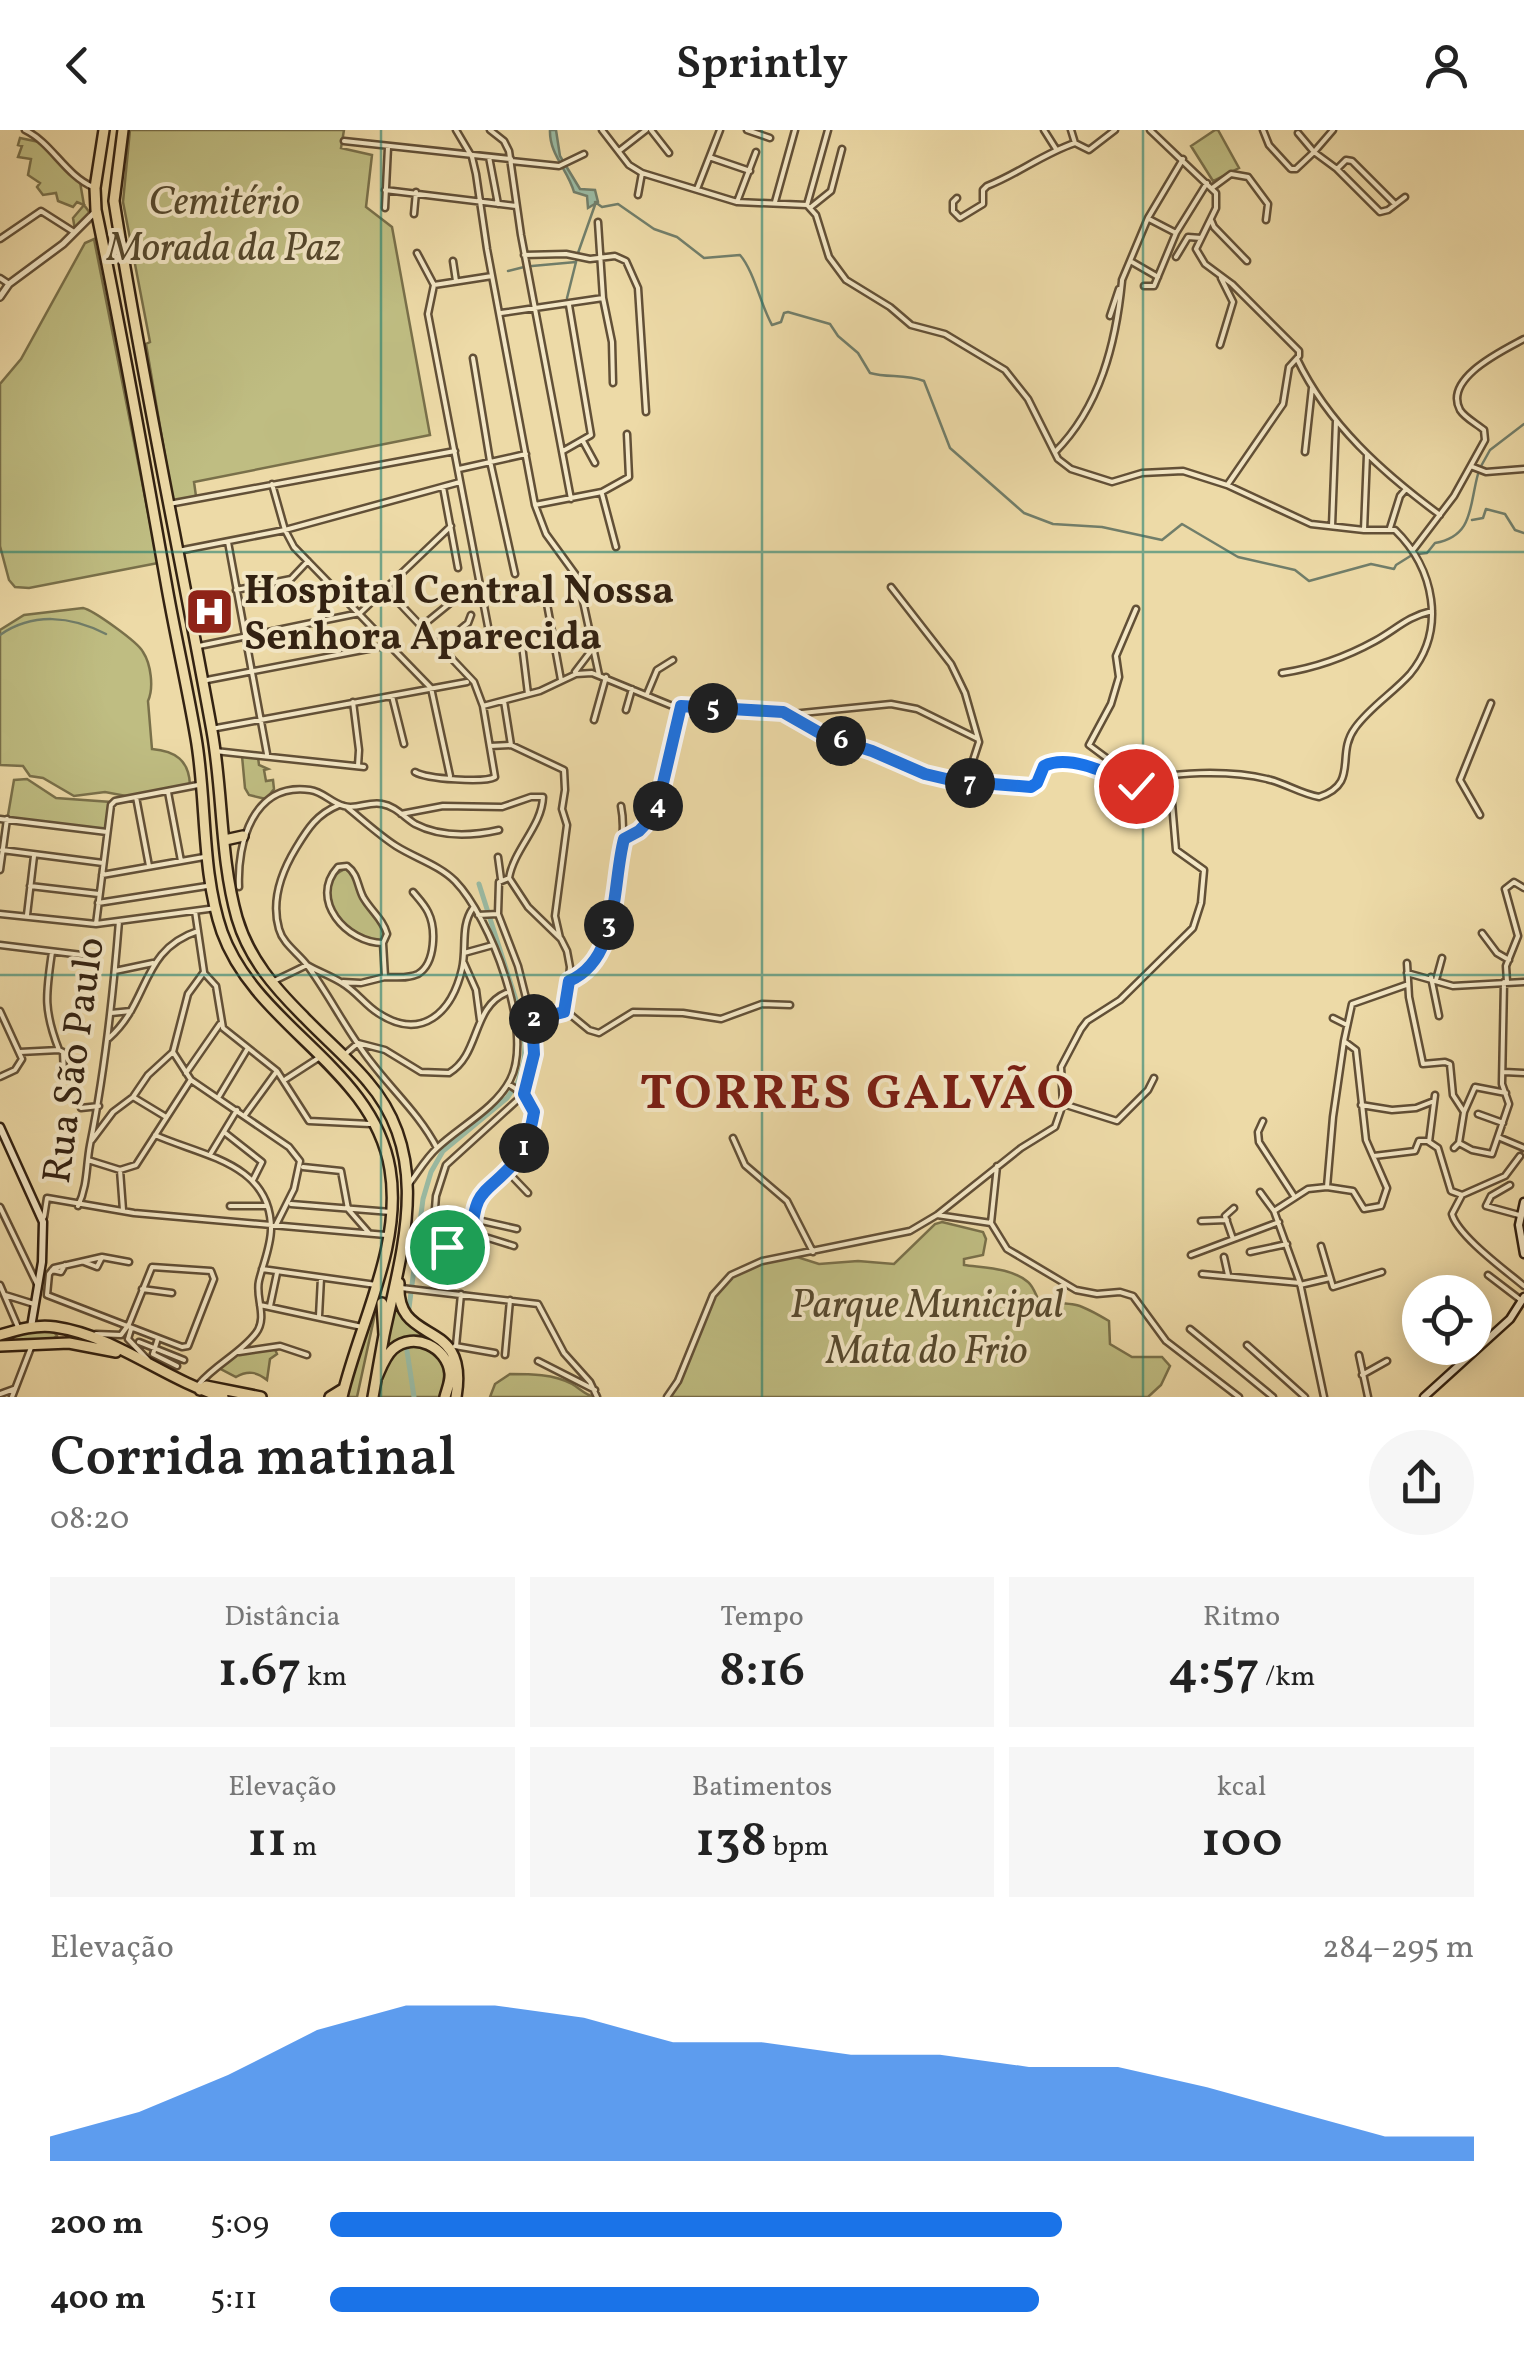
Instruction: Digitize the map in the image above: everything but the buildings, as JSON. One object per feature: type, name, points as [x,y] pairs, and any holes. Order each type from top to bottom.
[{"type":"highway","points":[[104,130],[95,188],[96,210],[200,769],[216,908],[242,974],[261,999],[353,1091],[375,1124],[390,1168],[391,1212],[376,1284],[384,1335]]},
{"type":"highway","points":[[123,130],[114,202],[212,728],[238,924],[252,956],[273,986],[370,1083],[392,1119],[406,1163],[414,1242],[401,1261],[372,1397]]},
{"type":"highway","points":[[125,361],[135,368],[143,360]]},
{"type":"highway","points":[[132,393],[138,385],[150,394]]},
{"type":"highway","points":[[151,458],[152,503]]},
{"type":"highway","points":[[200,769],[209,775],[217,768]]},
{"type":"highway","points":[[225,840],[243,836]]},
{"type":"highway","points":[[305,1042],[315,1040],[319,1032]]},
{"type":"highway","points":[[320,1056],[321,1046],[329,1042]]},
{"type":"highway","points":[[330,1397],[342,1393],[362,1326],[376,1303],[386,1273]]},
{"type":"highway","points":[[397,1287],[404,1314],[453,1346],[458,1366],[456,1397]]},
{"type":"highway","points":[[52,1326],[59,1336],[52,1343]]},
{"type":"highway","points":[[134,1357],[83,1344],[3,1346],[2,1334],[52,1326],[134,1357],[202,1392],[223,1397]]},
{"type":"highway","points":[[376,1377],[394,1348],[410,1341],[426,1343],[441,1354],[450,1369],[444,1397]]},
{"type":"highway","points":[[202,1392],[206,1386],[261,1397]]},
{"type":"main road","points":[[0,1127],[43,1222],[31,1327]]},
{"type":"main road","points":[[1524,1202],[1519,1216],[1524,1254]]},
{"type":"main road","points":[[1424,1397],[1510,1318],[1523,1299]]},
{"type":"main road","points":[[36,1305],[52,1326]]},
{"type":"street","points":[[25,130],[95,188]]},
{"type":"street","points":[[456,130],[472,156],[482,202],[535,506],[546,534],[578,578],[599,675]]},
{"type":"street","points":[[490,130],[507,146],[511,160],[524,255],[571,500]]},
{"type":"street","points":[[602,130],[629,165],[642,173],[737,202],[809,206],[832,191],[842,149]]},
{"type":"street","points":[[619,151],[648,130],[670,153]]},
{"type":"street","points":[[697,189],[720,130]]},
{"type":"street","points":[[748,130],[770,138]]},
{"type":"street","points":[[775,202],[795,130]]},
{"type":"street","points":[[828,130],[809,206],[828,256],[846,280],[907,322],[945,334],[1005,370],[1028,398],[1065,466],[1106,482],[1142,472],[1175,470],[1227,485],[1300,520],[1332,528],[1390,528],[1413,550],[1430,584],[1432,611],[1427,650],[1406,678],[1352,732],[1346,746],[1344,777],[1332,792],[1313,796],[1272,780],[1238,775],[1185,775],[1136,786]]},
{"type":"street","points":[[1044,130],[1056,149]]},
{"type":"street","points":[[1071,130],[1075,140],[1089,150],[1115,130]]},
{"type":"street","points":[[957,198],[952,206],[960,218],[983,204],[985,188],[1075,140],[1084,130]]},
{"type":"street","points":[[1150,130],[1218,197],[1197,254],[1300,353],[1289,367],[1283,404],[1227,485]]},
{"type":"street","points":[[1263,130],[1269,145],[1289,168],[1296,169],[1332,130]]},
{"type":"street","points":[[1298,132],[1376,210],[1383,212],[1405,197]]},
{"type":"street","points":[[344,142],[559,166],[584,154]]},
{"type":"street","points":[[385,208],[388,147]]},
{"type":"street","points":[[737,202],[756,152]]},
{"type":"street","points":[[489,157],[498,204]]},
{"type":"street","points":[[710,157],[750,171]]},
{"type":"street","points":[[1110,316],[1148,218],[1183,159]]},
{"type":"street","points":[[1337,169],[1346,160],[1352,161],[1395,204]]},
{"type":"street","points":[[638,195],[642,173]]},
{"type":"street","points":[[1212,188],[1231,174],[1248,176],[1266,200],[1266,220]]},
{"type":"street","points":[[1144,286],[1154,286],[1176,233],[1206,182]]},
{"type":"street","points":[[385,190],[516,206]]},
{"type":"street","points":[[414,214],[416,192]]},
{"type":"street","points":[[0,297],[9,284],[96,210]]},
{"type":"street","points":[[0,240],[41,211],[74,232]]},
{"type":"street","points":[[1148,218],[1176,233]]},
{"type":"street","points":[[1212,219],[1214,227],[1247,261]]},
{"type":"street","points":[[598,222],[613,382]]},
{"type":"street","points":[[1176,257],[1188,237],[1201,238]]},
{"type":"street","points":[[417,253],[434,286],[428,314],[490,637]]},
{"type":"street","points":[[524,255],[615,256],[626,262],[638,288],[646,412]]},
{"type":"street","points":[[453,261],[456,282]]},
{"type":"street","points":[[1130,261],[1158,277]]},
{"type":"street","points":[[1218,274],[1233,302],[1220,345]]},
{"type":"street","points":[[434,286],[492,276]]},
{"type":"street","points":[[0,278],[9,284]]},
{"type":"street","points":[[1055,452],[1078,426],[1093,399],[1118,328],[1122,281]]},
{"type":"street","points":[[501,313],[603,298]]},
{"type":"street","points":[[562,452],[591,432],[569,304]]},
{"type":"street","points":[[1413,550],[1472,468],[1486,434],[1461,412],[1458,400],[1462,386],[1477,366],[1524,339]]},
{"type":"street","points":[[473,358],[515,574]]},
{"type":"street","points":[[1296,359],[1336,421],[1367,456],[1440,516]]},
{"type":"street","points":[[1305,452],[1312,388]]},
{"type":"street","points":[[1332,528],[1336,421]]},
{"type":"street","points":[[535,506],[602,492],[630,475],[627,434]]},
{"type":"street","points":[[583,441],[595,463]]},
{"type":"street","points":[[169,504],[455,451]]},
{"type":"street","points":[[459,469],[526,454]]},
{"type":"street","points":[[1364,530],[1367,456]]},
{"type":"street","points":[[1472,468],[1486,472],[1524,469]]},
{"type":"street","points":[[178,551],[285,530],[460,482]]},
{"type":"street","points":[[272,484],[285,530],[308,562],[431,688],[450,776]]},
{"type":"street","points":[[443,487],[458,568]]},
{"type":"street","points":[[1390,528],[1406,489]]},
{"type":"street","points":[[602,492],[616,547]]},
{"type":"street","points":[[196,646],[360,613],[450,526]]},
{"type":"street","points":[[228,542],[267,754]]},
{"type":"street","points":[[236,590],[291,579],[308,562]]},
{"type":"street","points":[[891,587],[951,664],[965,693],[979,740],[966,782]]},
{"type":"street","points":[[386,588],[476,684],[495,777],[430,778],[415,772]]},
{"type":"street","points":[[420,627],[464,590]]},
{"type":"street","points":[[547,604],[562,680]]},
{"type":"street","points":[[1127,782],[1116,764],[1089,745],[1111,704],[1120,676],[1116,656],[1136,609]]},
{"type":"street","points":[[1282,673],[1333,660],[1378,639],[1408,617],[1432,611]]},
{"type":"street","points":[[439,648],[468,623],[471,615]]},
{"type":"street","points":[[202,681],[390,645]]},
{"type":"street","points":[[522,645],[528,694]]},
{"type":"street","points":[[483,706],[528,694],[572,675],[592,649]]},
{"type":"street","points":[[646,696],[657,670],[673,660]]},
{"type":"street","points":[[572,675],[599,675],[646,696],[681,706],[792,714],[891,704],[917,709],[979,740]]},
{"type":"street","points":[[594,720],[606,677]]},
{"type":"street","points":[[212,728],[470,681]]},
{"type":"street","points":[[626,710],[632,689]]},
{"type":"street","points":[[392,695],[404,744]]},
{"type":"street","points":[[504,701],[511,744]]},
{"type":"street","points":[[215,751],[360,766],[353,702]]},
{"type":"street","points":[[1480,815],[1460,780],[1491,704]]},
{"type":"street","points":[[624,839],[639,831],[656,813],[681,706]]},
{"type":"street","points":[[667,1397],[721,1285],[745,1267],[910,1230],[1055,1127],[1064,1104],[1061,1067],[1087,1021],[1120,1000],[1197,922],[1204,870],[1174,847],[1172,803],[1092,768],[1052,762],[1044,766],[1031,787],[925,774],[872,751],[831,739],[792,714]]},
{"type":"street","points":[[490,746],[511,744],[564,770],[562,809],[567,826],[555,916],[567,951],[566,1010]]},
{"type":"street","points":[[96,924],[114,801],[202,784]]},
{"type":"street","points":[[168,790],[181,861]]},
{"type":"street","points":[[239,887],[238,854],[243,836],[261,806],[281,792],[314,790],[333,798],[387,840],[454,880],[481,915],[508,992],[517,1046],[512,1086],[437,1148],[409,1184]]},
{"type":"street","points":[[401,814],[443,806],[511,806],[536,796],[544,800],[508,878]]},
{"type":"street","points":[[136,797],[149,866]]},
{"type":"street","points":[[348,808],[384,804],[436,831],[475,834],[500,830]]},
{"type":"street","points":[[339,805],[312,822],[290,856],[279,884],[279,930],[437,1148]]},
{"type":"street","points":[[569,981],[587,970],[606,938],[624,839],[621,806]]},
{"type":"street","points":[[0,870],[3,819],[107,832]]},
{"type":"street","points":[[2,850],[104,863]]},
{"type":"street","points":[[26,917],[34,856]]},
{"type":"street","points":[[102,875],[209,857]]},
{"type":"street","points":[[432,1246],[436,1196],[446,1166],[524,1094],[534,1054],[532,1020],[518,966],[495,914],[501,879],[498,857]]},
{"type":"street","points":[[384,943],[362,939],[335,918],[328,890],[338,867],[354,870],[363,896],[386,928],[385,977]]},
{"type":"street","points":[[508,878],[536,915],[561,939]]},
{"type":"street","points":[[501,879],[508,878]]},
{"type":"street","points":[[1459,1143],[1472,1150],[1494,1152],[1509,1104],[1502,1072],[1506,970],[1518,936],[1505,889],[1514,882],[1524,888]]},
{"type":"street","points":[[30,886],[100,894]]},
{"type":"street","points":[[98,903],[212,886]]},
{"type":"street","points":[[340,981],[360,983],[408,977],[418,974],[428,963],[430,918],[412,892]]},
{"type":"street","points":[[0,914],[96,924],[216,908]]},
{"type":"street","points":[[307,965],[340,981],[382,1016],[416,1025],[434,1018],[456,988],[464,963],[466,921],[472,908]]},
{"type":"street","points":[[186,1074],[220,1024],[216,986],[204,972],[195,911]]},
{"type":"street","points":[[481,915],[495,914]]},
{"type":"street","points":[[536,915],[555,916]]},
{"type":"street","name":"Rua São Paulo","points":[[78,1206],[86,1185],[108,1039],[119,921]]},
{"type":"street","points":[[108,1039],[134,1011],[153,963],[174,940],[198,930]]},
{"type":"street","points":[[1482,933],[1497,953],[1509,960]]},
{"type":"street","points":[[0,945],[82,955]]},
{"type":"street","points":[[464,953],[493,945]]},
{"type":"street","points":[[52,952],[46,1008],[59,1050],[63,1052],[64,1074]]},
{"type":"street","points":[[1439,1016],[1433,978],[1442,958]]},
{"type":"street","points":[[116,972],[153,963]]},
{"type":"street","points":[[464,963],[476,990],[480,1023]]},
{"type":"street","points":[[1407,963],[1422,1064],[1450,1064],[1453,1095],[1464,1112]]},
{"type":"street","points":[[273,986],[276,979],[286,978],[307,965]]},
{"type":"street","points":[[90,1142],[113,1112],[133,1097],[148,1074],[172,1052],[188,994],[204,972]]},
{"type":"street","points":[[1408,973],[1458,986],[1524,982]]},
{"type":"street","points":[[1327,1187],[1346,1025],[1352,1004],[1408,985]]},
{"type":"street","points":[[358,1043],[395,1055],[421,1072],[440,1075],[457,1068],[465,1059],[490,1002],[508,992]]},
{"type":"street","points":[[566,1010],[589,1030],[599,1033],[633,1012],[720,1019],[762,1004],[790,1005]]},
{"type":"street","points":[[532,1020],[566,1010]]},
{"type":"street","points":[[0,1011],[20,1052],[21,1063],[0,1077]]},
{"type":"street","points":[[111,1013],[134,1011]]},
{"type":"street","points":[[1333,1018],[1346,1025]]},
{"type":"street","points":[[220,1024],[277,1071],[309,1122],[375,1124]]},
{"type":"street","points":[[1274,1211],[1308,1189],[1327,1187],[1352,1191],[1362,1208],[1381,1206],[1387,1186],[1366,1140],[1359,1063],[1354,1046],[1346,1042]]},
{"type":"street","points":[[343,1056],[358,1043]]},
{"type":"street","points":[[218,1098],[248,1048]]},
{"type":"street","points":[[20,1052],[59,1050]]},
{"type":"street","points":[[172,1052],[191,1080],[290,1148],[301,1167],[289,1204],[273,1224],[258,1288],[258,1331],[213,1368],[202,1392]]},
{"type":"street","points":[[284,1080],[320,1056]]},
{"type":"street","points":[[246,1115],[277,1071]]},
{"type":"street","points":[[1502,1072],[1524,1073]]},
{"type":"street","points":[[1064,1104],[1116,1121],[1148,1090],[1154,1078]]},
{"type":"street","points":[[88,1160],[120,1170],[136,1165],[191,1080]]},
{"type":"street","points":[[472,1236],[476,1202],[521,1154],[533,1117],[532,1106],[524,1094],[512,1086]]},
{"type":"street","points":[[1454,1148],[1459,1143],[1464,1112],[1478,1086],[1506,1094]]},
{"type":"street","points":[[133,1097],[166,1117]]},
{"type":"street","points":[[1362,1105],[1392,1110],[1418,1108],[1434,1098],[1429,1142]]},
{"type":"street","points":[[81,1108],[98,1106]]},
{"type":"street","points":[[210,1154],[237,1110]]},
{"type":"street","points":[[1478,1114],[1503,1123]]},
{"type":"street","points":[[1263,1122],[1259,1142],[1294,1196]]},
{"type":"street","points":[[224,1132],[262,1162],[254,1180]]},
{"type":"street","points":[[155,1135],[210,1154],[254,1180],[273,1224]]},
{"type":"street","points":[[733,1138],[745,1165],[787,1201],[813,1252]]},
{"type":"street","points":[[1498,1138],[1524,1148]]},
{"type":"street","points":[[1374,1156],[1415,1150],[1420,1140],[1429,1142],[1440,1151],[1443,1172],[1452,1191],[1462,1195]]},
{"type":"street","points":[[1520,1156],[1505,1176],[1462,1195],[1452,1210],[1454,1224],[1524,1286]]},
{"type":"street","points":[[996,1166],[990,1224],[1013,1255],[1076,1290],[1133,1296],[1166,1341],[1239,1397]]},
{"type":"street","points":[[301,1167],[342,1170],[348,1209],[369,1233]]},
{"type":"street","points":[[120,1170],[124,1212]]},
{"type":"street","points":[[506,1170],[528,1193]]},
{"type":"street","points":[[1510,1185],[1491,1196],[1486,1206],[1519,1216]]},
{"type":"street","points":[[1260,1192],[1274,1211],[1300,1284],[1324,1397]]},
{"type":"street","points":[[43,1222],[47,1198],[124,1212],[387,1235]]},
{"type":"street","points":[[289,1204],[391,1212]]},
{"type":"street","points":[[230,1206],[267,1206]]},
{"type":"street","points":[[0,1207],[38,1287]]},
{"type":"street","points":[[1233,1238],[1226,1214],[1234,1208]]},
{"type":"street","points":[[937,1214],[990,1224]]},
{"type":"street","points":[[474,1218],[517,1229]]},
{"type":"street","points":[[1201,1220],[1227,1220]]},
{"type":"street","points":[[1191,1255],[1278,1222]]},
{"type":"street","points":[[414,1242],[456,1246],[472,1236],[514,1246]]},
{"type":"street","points":[[1250,1252],[1287,1244]]},
{"type":"street","points":[[1321,1246],[1333,1286],[1382,1272]]},
{"type":"street","points":[[129,1262],[102,1257],[98,1266],[82,1261],[65,1265],[61,1272],[52,1270],[46,1289],[48,1296],[129,1326],[158,1338],[188,1346],[215,1276],[212,1271],[152,1267],[129,1326],[128,1339],[151,1365]]},
{"type":"street","points":[[1224,1258],[1228,1275]]},
{"type":"street","points":[[262,1270],[376,1284]]},
{"type":"street","points":[[270,1306],[276,1273]]},
{"type":"street","points":[[1202,1274],[1300,1284],[1330,1278]]},
{"type":"street","points":[[319,1316],[321,1278]]},
{"type":"street","points":[[1492,1278],[1523,1299]]},
{"type":"street","points":[[0,1285],[19,1330]]},
{"type":"street","points":[[397,1287],[541,1306],[564,1353],[596,1394]]},
{"type":"street","points":[[142,1289],[172,1293]]},
{"type":"street","points":[[461,1294],[453,1346],[495,1353]]},
{"type":"street","points":[[5,1295],[36,1305]]},
{"type":"street","points":[[504,1355],[510,1300]]},
{"type":"street","points":[[260,1305],[362,1326]]},
{"type":"street","points":[[84,1336],[119,1336],[129,1326]]},
{"type":"street","points":[[1190,1329],[1273,1397]]},
{"type":"street","points":[[158,1338],[155,1356],[178,1366]]},
{"type":"street","points":[[139,1342],[184,1360]]},
{"type":"street","points":[[12,1397],[32,1345]]},
{"type":"street","points":[[1248,1345],[1304,1397]]},
{"type":"street","points":[[235,1352],[280,1346],[307,1355]]},
{"type":"street","points":[[1359,1355],[1368,1397]]},
{"type":"street","points":[[538,1360],[596,1394]]},
{"type":"street","points":[[1362,1375],[1387,1361]]},
{"type":"street","points":[[0,1394],[14,1389]]},
{"type":"green space","name":"Cemitério Morada da Paz","points":[[130,130],[344,130],[341,148],[372,155],[366,207],[392,227],[430,435],[194,482],[196,496],[173,503],[146,344],[150,342],[123,202]]},
{"type":"green space","points":[[1215,130],[1239,168],[1213,181],[1191,146]]},
{"type":"green space","points":[[20,138],[39,142],[80,182],[84,205],[77,202],[73,207],[58,201],[56,193],[43,195],[37,187],[40,183],[28,175],[31,159],[18,157]]},
{"type":"green space","points":[[84,205],[90,213],[75,230],[73,218]]},
{"type":"green space","points":[[94,239],[158,563],[29,588],[15,587],[9,580],[0,546],[0,384],[21,359],[85,243]]},
{"type":"green space","points":[[83,608],[115,627],[143,652],[151,676],[148,701],[152,749],[179,758],[187,769],[190,785],[126,796],[105,792],[74,796],[43,778],[30,776],[23,766],[0,765],[0,630],[24,615]]},
{"type":"green space","points":[[242,756],[258,757],[259,765],[268,769],[264,770],[266,781],[273,780],[274,789],[266,799],[249,795],[245,788]]},
{"type":"green space","points":[[27,779],[56,798],[111,802],[108,833],[7,821],[14,780]]},
{"type":"green space","points":[[347,868],[351,869],[364,904],[385,927],[383,942],[356,932],[334,911],[328,887]]},
{"type":"green space","name":"Parque Municipal Mata do Frio","points":[[942,1222],[983,1232],[983,1255],[964,1259],[964,1265],[1022,1277],[1040,1303],[1076,1305],[1109,1321],[1110,1344],[1132,1357],[1162,1357],[1170,1366],[1161,1385],[1148,1397],[666,1397],[709,1302],[730,1277],[758,1262],[794,1256],[819,1264],[894,1264],[935,1224]]},
{"type":"green space","points":[[396,1291],[408,1320],[449,1347],[453,1397],[447,1397],[448,1359],[417,1339],[382,1354]]},
{"type":"green space","points":[[378,1300],[357,1397],[345,1397],[371,1308]]},
{"type":"green space","points":[[26,1329],[53,1330],[57,1336],[51,1340],[4,1344],[3,1341]]},
{"type":"green space","points":[[410,1344],[430,1351],[441,1362],[444,1377],[440,1397],[376,1397],[390,1359]]},
{"type":"green space","points":[[274,1347],[277,1354],[270,1359],[267,1380],[252,1373],[236,1377],[217,1367],[236,1354]]},
{"type":"green space","points":[[510,1374],[558,1378],[594,1397],[490,1397],[495,1384]]},
{"type":"shaded area","points":[[550,130],[556,130],[560,156],[580,189],[595,190],[598,202],[588,208],[587,196],[574,192],[550,139]]},
{"type":"waterway","points":[[595,202],[602,207],[618,204],[654,229],[677,237],[704,258],[740,255],[772,325],[781,322],[788,312],[830,324],[858,353],[870,373],[924,381],[950,448],[1024,513],[1053,524],[1102,527],[1162,540],[1182,524],[1238,557],[1295,570],[1309,581],[1371,564],[1394,569],[1412,555]]},
{"type":"waterway","points":[[578,253],[596,202]]},
{"type":"waterway","points":[[567,298],[577,258]]},
{"type":"waterway","points":[[532,266],[576,262]]},
{"type":"waterway","points":[[508,271],[524,267]]},
{"type":"waterway","points":[[1480,468],[1490,450],[1524,424]]},
{"type":"waterway","points":[[1418,554],[1427,553],[1435,543],[1457,534],[1463,527],[1478,474]]},
{"type":"waterway","points":[[1472,520],[1483,518],[1486,509],[1505,514],[1515,530],[1524,533]]},
{"type":"waterway","points":[[0,635],[26,623],[52,619],[79,623],[106,634]]},
{"type":"waterway","points":[[409,1308],[423,1199],[431,1172],[443,1151],[507,1098],[518,1082],[524,1060],[516,1000],[479,884]]},
{"type":"waterway","points":[[407,1351],[414,1397]]},
{"type":"place","name":"Hospital Central Nossa Senhora Aparecida","points":[[209,612]]},
{"type":"district","name":"TORRES GALVÃO","points":[[858,1090]]},
{"type":"route","points":[[447,1247],[472,1236],[476,1202],[513,1165],[526,1144],[534,1112],[524,1094],[533,1069],[532,1020],[566,1010],[569,981],[587,970],[606,938],[624,839],[639,831],[656,813],[681,706],[792,714],[831,739],[955,781],[1031,787],[1044,766],[1052,762],[1092,768],[1136,786]]}]
